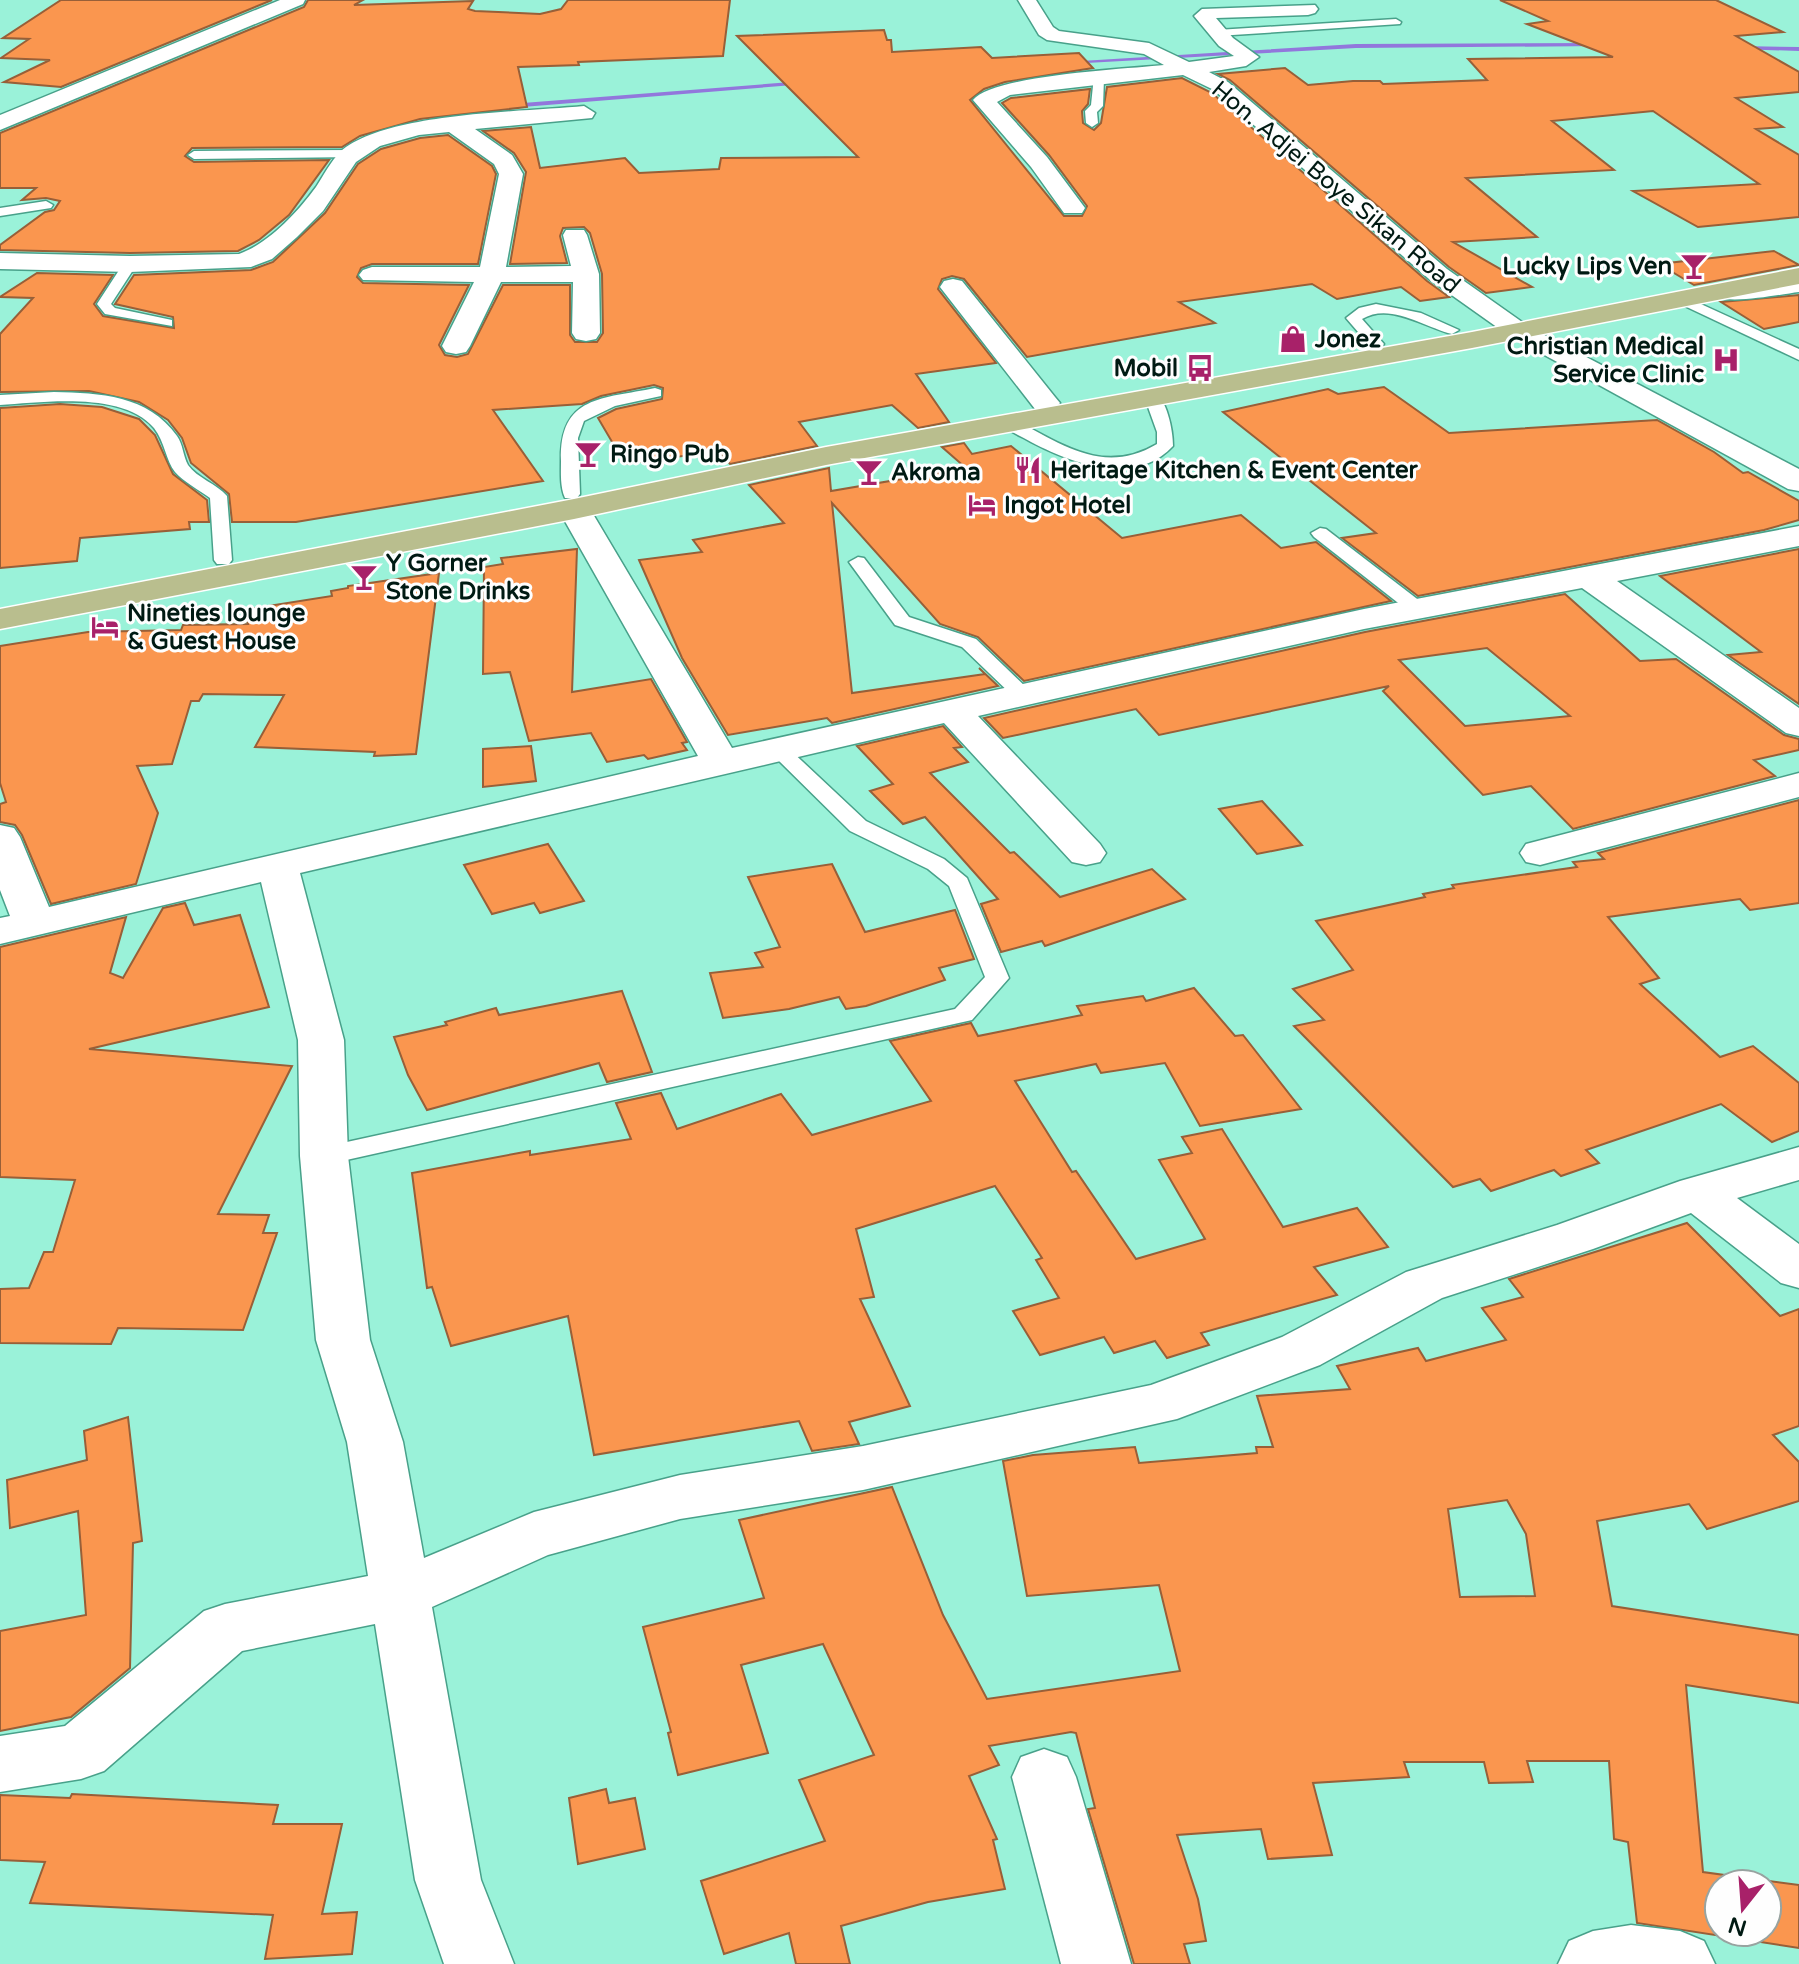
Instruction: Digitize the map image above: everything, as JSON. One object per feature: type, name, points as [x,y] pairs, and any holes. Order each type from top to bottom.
[{"type":"main road","points":[[0,602],[1472,340],[1512,325],[1799,266]]},
{"type":"main road","points":[[0,619],[1045,403],[1452,330],[1512,325],[1799,276]]},
{"type":"street","points":[[0,123],[296,0]]},
{"type":"street","name":"Hon. Adjei Boye Sikan Road","points":[[1027,0],[1046,31],[1054,36],[1149,49],[1221,86],[1438,274],[1512,325],[1799,482]]},
{"type":"street","points":[[1073,208],[1056,190],[1040,163],[984,100],[1005,89],[1181,65],[1239,62],[1249,57],[1222,37],[1204,16],[1209,13],[1308,9]]},
{"type":"street","points":[[0,261],[130,264],[242,262],[263,254],[314,206],[353,154],[372,141],[391,134],[454,125],[584,113]]},
{"type":"street","points":[[454,125],[504,160],[511,174],[491,275],[456,346]]},
{"type":"street","points":[[575,235],[586,274],[586,333]]},
{"type":"street","points":[[372,275],[586,274]]},
{"type":"street","points":[[953,287],[1045,403]]},
{"type":"street","points":[[573,502],[721,762]]},
{"type":"street","points":[[0,837],[17,927],[721,762],[1023,695],[1418,609],[1799,536]]},
{"type":"street","points":[[1589,577],[1799,725]]},
{"type":"street","points":[[953,711],[1086,853]]},
{"type":"street","points":[[1540,853],[1799,785]]},
{"type":"street","points":[[277,865],[321,1040],[324,1156],[343,1340],[375,1442],[448,1880],[479,1964]]},
{"type":"street","points":[[0,1764],[81,1751],[225,1629],[402,1594],[534,1535],[680,1497],[863,1468],[1158,1404],[1301,1351],[1424,1285],[1575,1237],[1697,1193],[1799,1163]]},
{"type":"street","points":[[1697,1193],[1799,1270]]},
{"type":"street","points":[[1044,1777],[1096,1964]]},
{"type":"street","points":[[1593,1964],[1631,1958],[1680,1964]]},
{"type":"lane","points":[[1222,37],[1396,22]]},
{"type":"lane","points":[[1092,123],[1091,111],[1097,106],[1098,78]]},
{"type":"lane","points":[[194,155],[353,154]]},
{"type":"lane","points":[[0,212],[46,205]]},
{"type":"lane","points":[[130,264],[104,304],[110,311],[167,323]]},
{"type":"lane","points":[[1708,292],[1744,295],[1799,288]]},
{"type":"lane","points":[[1679,298],[1799,355]]},
{"type":"lane","points":[[573,502],[571,426],[578,416],[590,409],[655,393]]},
{"type":"lane","points":[[0,400],[85,396],[128,404],[156,421],[177,447],[181,468],[218,496],[223,560]]},
{"type":"lane","points":[[1007,422],[1084,461],[1116,466],[1147,461],[1165,446],[1165,432],[1152,396]]},
{"type":"lane","points":[[1320,533],[1418,609]]},
{"type":"lane","points":[[858,562],[902,621],[969,643],[1023,695]]},
{"type":"lane","points":[[324,1156],[963,1015],[997,978],[959,883],[936,864],[858,826],[780,751]]},
{"type":"building","points":[[61,0],[272,0],[61,87],[4,82],[50,60],[1,58],[29,39],[3,38]]},
{"type":"building","points":[[308,0],[363,0],[354,5],[473,1],[468,9],[475,11],[540,14],[561,9],[568,0],[730,0],[723,56],[518,67],[527,107],[420,119],[360,136],[342,147],[192,148],[185,156],[194,162],[329,160],[289,215],[259,240],[238,251],[130,253],[0,250],[0,245],[45,212],[54,210],[60,201],[46,198],[22,200],[36,188],[0,188],[0,133],[304,7]]},
{"type":"building","points":[[1500,0],[1716,0],[1783,32],[1736,36],[1799,72],[1799,92],[1736,98],[1783,127],[1756,129],[1799,155],[1799,217],[1698,227],[1633,191],[1759,184],[1653,111],[1552,121],[1614,170],[1466,178],[1537,237],[1453,242],[1532,287],[1486,293],[1449,267],[1230,80],[1218,74],[1285,68],[1308,85],[1353,81],[1380,81],[1383,84],[1487,80],[1468,59],[1613,57],[1527,24],[1548,21]]},
{"type":"building","points":[[884,30],[887,40],[891,40],[892,52],[981,47],[992,58],[1079,53],[1093,68],[1005,82],[984,89],[970,100],[1064,216],[1082,216],[1087,206],[1049,155],[1002,103],[1011,98],[1090,89],[1088,104],[1082,111],[1083,123],[1094,130],[1101,123],[1107,87],[1182,78],[1212,93],[1449,297],[1420,301],[1401,287],[1337,299],[1312,284],[1179,302],[1215,323],[1027,357],[964,279],[952,276],[942,279],[938,289],[996,363],[916,374],[949,422],[918,428],[892,405],[799,422],[817,446],[730,464],[719,451],[625,464],[598,418],[616,409],[662,399],[663,388],[654,385],[601,396],[582,404],[493,410],[543,481],[296,522],[232,522],[229,494],[191,463],[182,438],[168,420],[139,402],[89,391],[0,392],[0,334],[33,298],[0,297],[37,273],[113,275],[94,304],[103,316],[174,328],[173,317],[115,304],[134,275],[251,270],[273,262],[325,213],[358,164],[381,149],[420,138],[448,135],[492,166],[496,174],[478,264],[372,264],[361,268],[357,277],[363,283],[469,285],[439,345],[445,355],[457,357],[468,354],[503,285],[570,285],[570,335],[575,342],[597,342],[603,333],[602,274],[590,233],[584,227],[563,228],[560,236],[567,263],[510,264],[526,172],[514,153],[483,131],[531,127],[540,168],[625,158],[639,173],[719,169],[721,158],[858,157],[737,36]]},
{"type":"building","points":[[1774,251],[1799,265],[1694,285],[1659,264]]},
{"type":"building","points":[[1799,295],[1799,322],[1764,329],[1721,302]]},
{"type":"building","points":[[1384,387],[1449,433],[1657,420],[1714,452],[1743,473],[1748,472],[1799,501],[1799,520],[1764,530],[1418,596],[1342,538],[1376,533],[1223,412],[1328,389],[1338,394]]},
{"type":"building","points":[[60,404],[102,407],[139,419],[155,435],[173,474],[207,500],[209,522],[189,522],[190,529],[80,538],[77,561],[0,568],[0,408]]},
{"type":"building","points":[[964,443],[972,454],[1011,446],[1122,538],[1241,515],[1281,548],[1316,542],[1391,601],[1024,681],[978,637],[940,624],[832,503],[852,693],[985,674],[979,668],[998,686],[832,723],[827,718],[728,735],[682,658],[639,560],[702,552],[693,540],[784,523],[749,485],[829,468],[831,491],[966,468],[942,447]]},
{"type":"building","points":[[577,549],[572,692],[651,679],[687,742],[682,743],[687,750],[648,759],[644,755],[607,762],[591,733],[529,741],[510,672],[483,674],[484,567],[503,564],[501,558]]},
{"type":"building","points":[[1799,549],[1799,704],[1728,655],[1761,652],[1660,576]]},
{"type":"building","points":[[439,573],[416,754],[374,756],[375,752],[255,747],[284,695],[203,694],[199,701],[191,701],[172,764],[137,766],[158,813],[136,884],[51,904],[22,835],[15,825],[0,822],[0,804],[6,802],[0,783],[0,646],[88,632],[181,630],[183,625],[248,624],[243,610],[332,596],[331,591],[348,586]]},
{"type":"building","points":[[1565,594],[1640,661],[1676,659],[1784,735],[1799,739],[1799,750],[1754,760],[1775,776],[1573,829],[1531,786],[1483,795],[1383,691],[1389,686],[1159,735],[1136,709],[1003,738],[984,718],[1365,632]],"holes":[[[1487,648],[1570,716],[1465,726],[1399,660]]]},
{"type":"building","points":[[943,726],[962,747],[954,748],[968,762],[930,773],[1010,853],[1014,852],[1060,897],[1152,869],[1185,899],[1045,946],[1042,941],[1001,952],[981,904],[998,899],[925,817],[903,824],[870,791],[893,784],[857,746]]},
{"type":"building","points":[[531,746],[536,781],[483,787],[483,749]]},
{"type":"building","points":[[1799,800],[1799,903],[1750,910],[1740,899],[1608,917],[1659,978],[1640,984],[1720,1057],[1753,1046],[1799,1083],[1799,1131],[1772,1142],[1721,1104],[1586,1150],[1599,1163],[1561,1176],[1554,1170],[1491,1191],[1480,1179],[1453,1187],[1294,1026],[1324,1020],[1293,989],[1353,970],[1316,921],[1425,897],[1423,894],[1454,888],[1452,885],[1577,867],[1573,862],[1604,859],[1598,853]]},
{"type":"building","points":[[1262,801],[1302,845],[1257,854],[1219,809]]},
{"type":"building","points":[[548,844],[584,901],[540,913],[534,903],[492,914],[464,865]]},
{"type":"building","points":[[832,864],[865,932],[955,910],[974,959],[939,968],[945,980],[866,1006],[846,1009],[839,997],[789,1009],[723,1018],[710,973],[763,967],[755,953],[780,947],[748,877]]},
{"type":"building","points":[[185,903],[194,925],[240,915],[269,1007],[89,1049],[292,1066],[218,1214],[269,1215],[263,1233],[277,1233],[243,1330],[118,1328],[111,1344],[0,1343],[0,1289],[29,1288],[44,1252],[53,1252],[75,1180],[0,1177],[0,947],[126,917],[110,973],[123,978],[163,908]]},
{"type":"building","points":[[1194,988],[1235,1036],[1243,1035],[1301,1109],[1200,1126],[1165,1063],[1101,1073],[1096,1064],[1015,1081],[1072,1172],[1076,1171],[1136,1259],[1205,1239],[1159,1160],[1192,1153],[1182,1137],[1222,1129],[1283,1227],[1357,1208],[1388,1247],[1314,1267],[1337,1295],[1201,1333],[1209,1345],[1167,1358],[1155,1341],[1114,1353],[1104,1337],[1040,1355],[1013,1311],[1059,1298],[1036,1260],[1042,1258],[995,1186],[856,1229],[874,1297],[860,1299],[910,1406],[849,1422],[859,1444],[812,1451],[799,1421],[594,1455],[568,1316],[451,1346],[432,1287],[427,1288],[412,1173],[530,1151],[530,1155],[631,1139],[616,1103],[661,1093],[677,1129],[781,1094],[812,1135],[931,1101],[890,1041],[971,1023],[978,1036],[1082,1015],[1077,1006],[1143,996],[1146,1001]]},
{"type":"building","points":[[622,991],[652,1072],[607,1082],[599,1063],[427,1110],[408,1075],[394,1037],[447,1025],[445,1022],[496,1008],[499,1015]]},
{"type":"building","points":[[1687,1223],[1780,1316],[1799,1309],[1799,1426],[1773,1435],[1799,1462],[1799,1501],[1707,1529],[1689,1504],[1597,1521],[1612,1606],[1799,1635],[1799,1703],[1686,1685],[1703,1872],[1703,1933],[1637,1923],[1628,1842],[1614,1839],[1609,1761],[1527,1761],[1533,1782],[1489,1783],[1484,1762],[1404,1762],[1409,1777],[1313,1783],[1332,1855],[1268,1859],[1261,1829],[1177,1835],[1198,1899],[1206,1941],[1184,1944],[1190,1964],[1134,1964],[1088,1809],[1095,1808],[1076,1733],[1071,1732],[989,1746],[999,1765],[969,1776],[997,1839],[993,1840],[1005,1889],[928,1902],[841,1926],[850,1964],[796,1964],[789,1933],[724,1954],[701,1881],[825,1841],[799,1780],[874,1755],[823,1644],[741,1665],[768,1753],[678,1775],[668,1733],[671,1732],[643,1627],[764,1598],[739,1520],[892,1487],[943,1615],[987,1699],[1180,1671],[1159,1585],[1027,1596],[1003,1461],[1033,1455],[1135,1447],[1139,1463],[1257,1453],[1256,1447],[1273,1447],[1257,1396],[1350,1389],[1337,1366],[1418,1348],[1426,1361],[1506,1340],[1482,1308],[1523,1297],[1509,1279]],"holes":[[[1507,1500],[1526,1534],[1535,1596],[1460,1597],[1448,1509]]]},
{"type":"building","points":[[128,1417],[142,1541],[133,1543],[130,1668],[71,1717],[0,1731],[0,1631],[86,1615],[78,1511],[10,1528],[7,1480],[87,1460],[84,1431]]},
{"type":"building","points":[[606,1789],[609,1803],[635,1798],[645,1849],[578,1864],[569,1798]]},
{"type":"building","points":[[72,1794],[278,1805],[273,1824],[342,1824],[322,1914],[357,1912],[352,1954],[265,1959],[273,1915],[30,1903],[45,1862],[0,1860],[0,1795],[70,1798]]},
{"type":"building","points":[[1783,1883],[1799,1885],[1799,1948],[1783,1946]]},
{"type":"waterway","points":[[1068,62],[1356,46],[1599,45]]},
{"type":"waterway","points":[[1739,48],[1799,49]]},
{"type":"waterway","points":[[510,106],[804,83]]},
{"type":"place","name":"Lucky Lips Ven","points":[[1694,266]]},
{"type":"place","name":"Jonez","points":[[1293,339]]},
{"type":"place","name":"Christian Medical Service Clinic","points":[[1726,360]]},
{"type":"place","name":"Mobil","points":[[1200,368]]},
{"type":"place","name":"Ringo Pub","points":[[588,454]]},
{"type":"place","name":"Heritage Kitchen & Event Center","points":[[1028,470]]},
{"type":"place","name":"Akroma","points":[[869,472]]},
{"type":"place","name":"Ingot Hotel","points":[[982,505]]},
{"type":"place","name":"Y Gorner Stone Drinks","points":[[364,577]]},
{"type":"place","name":"Nineties lounge & Guest House","points":[[105,627]]}]
